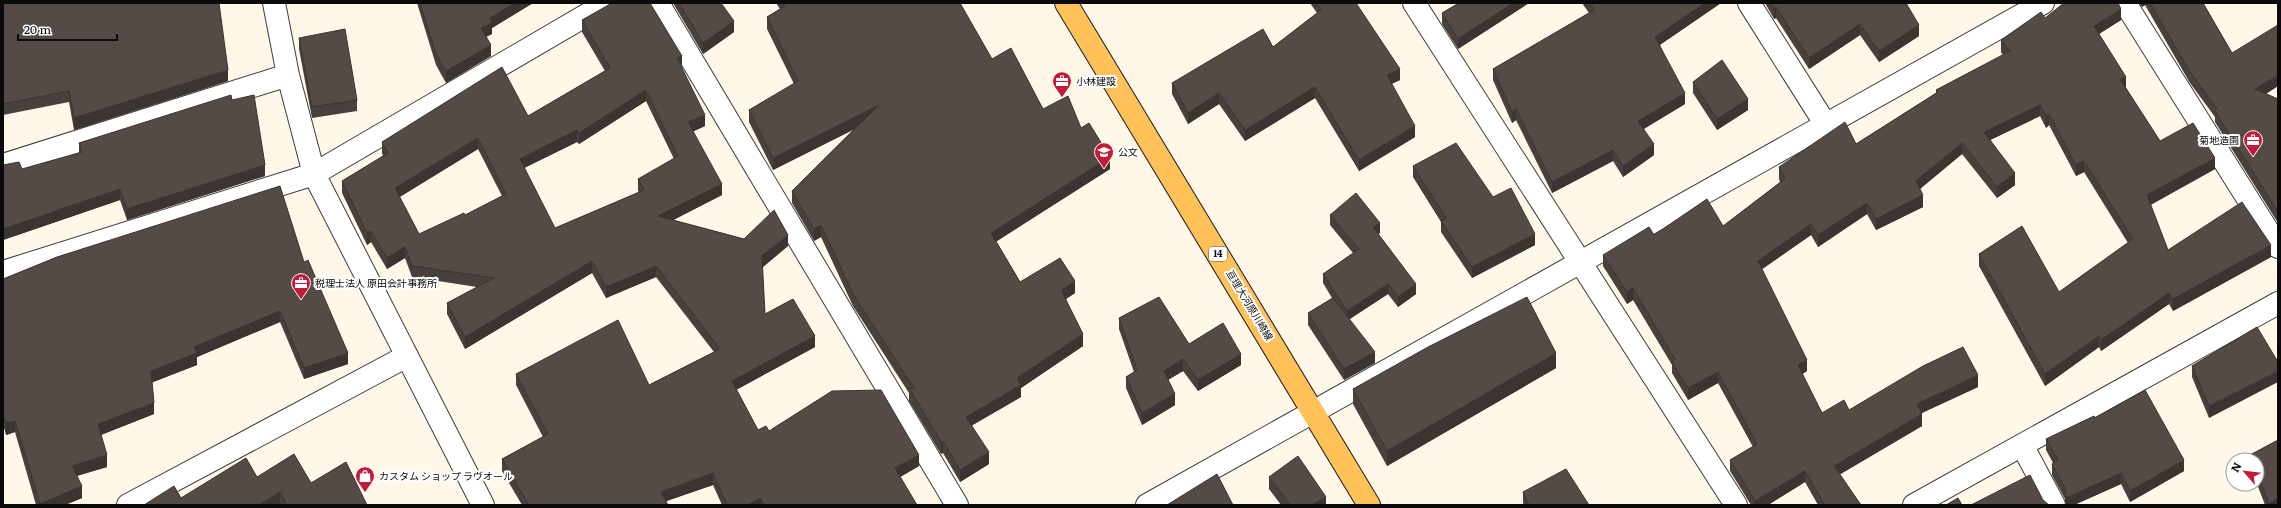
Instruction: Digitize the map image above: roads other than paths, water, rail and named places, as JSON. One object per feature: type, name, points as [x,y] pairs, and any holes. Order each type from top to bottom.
[{"type":"main road","name":"亘理大河原川崎線","points":[[1066,3],[1314,410],[1369,505]]},
{"type":"street","points":[[274,3],[288,76],[314,174],[483,505]]},
{"type":"street","points":[[3,272],[314,174],[607,3]]},
{"type":"street","points":[[658,3],[957,505]]},
{"type":"street","points":[[1414,3],[1736,505]]},
{"type":"street","points":[[1749,3],[1826,125]]},
{"type":"street","points":[[1147,505],[1314,410],[1580,264],[2043,3]]},
{"type":"street","points":[[2126,3],[2278,247]]},
{"type":"street","points":[[3,165],[288,76]]},
{"type":"street","points":[[1914,505],[2278,303]]},
{"type":"street","points":[[128,505],[407,356]]},
{"type":"street","points":[[2022,445],[2054,505]]},
{"type":"place","name":"小林建設","points":[[1062,98]]},
{"type":"place","name":"菊地造園","points":[[2253,157]]},
{"type":"place","name":"公文","points":[[1104,169]]},
{"type":"place","name":"税理士法人 原田会計事務所","points":[[301,300]]},
{"type":"place","name":"カスタム ショップ ラヴオール","points":[[365,493]]}]
